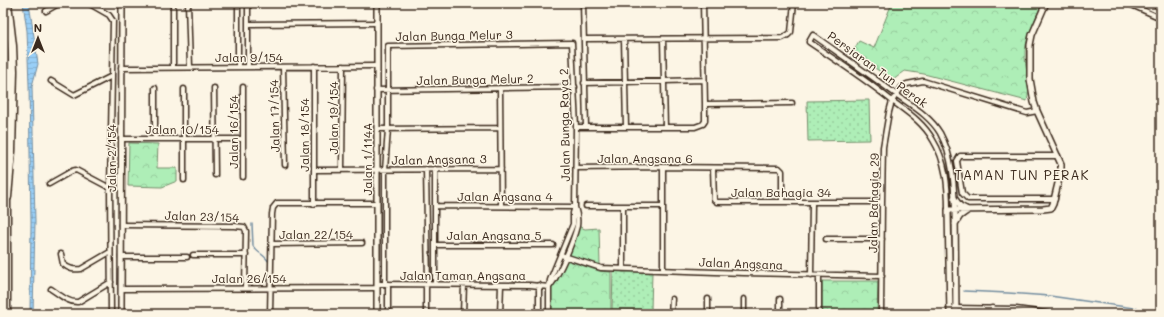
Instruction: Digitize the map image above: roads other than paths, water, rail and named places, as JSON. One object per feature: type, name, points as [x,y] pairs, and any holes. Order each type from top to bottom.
[{"type":"highway","points":[[7,3],[12,46],[13,71],[7,197]]},
{"type":"main road","points":[[3,37],[6,84],[7,314]]},
{"type":"street","points":[[46,11],[60,3]]},
{"type":"street","points":[[88,3],[109,15],[113,20],[110,188],[111,314]]},
{"type":"street","name":"Jalan 2/154","points":[[121,314],[122,3]]},
{"type":"street","points":[[173,3],[173,67]]},
{"type":"street","points":[[188,3],[190,67]]},
{"type":"street","points":[[238,3],[238,67]]},
{"type":"street","points":[[248,3],[248,67]]},
{"type":"street","name":"Jalan 1/114A","points":[[377,3],[377,314]]},
{"type":"street","points":[[583,3],[586,127]]},
{"type":"street","points":[[576,127],[665,127],[695,126],[703,124],[705,121],[705,104],[703,3]]},
{"type":"street","points":[[584,40],[782,38],[791,32],[794,3]]},
{"type":"street","points":[[948,210],[1043,209],[1051,208],[1054,204],[1061,171],[1061,164],[1037,111],[1032,92],[1029,53],[1032,35],[1046,3]]},
{"type":"street","points":[[1127,3],[1161,18]]},
{"type":"street","points":[[1140,3],[1161,13]]},
{"type":"street","points":[[248,24],[377,23]]},
{"type":"street","name":"Persiaran Tun Perak","points":[[950,314],[953,308],[955,210],[952,170],[945,145],[933,124],[924,115],[878,80],[813,35],[809,42],[875,87],[920,122],[933,140],[941,157],[947,182],[953,308],[956,314]]},
{"type":"street","points":[[624,39],[626,127]]},
{"type":"street","points":[[664,39],[665,127]]},
{"type":"street","name":"Jalan Bunga Raya 2","points":[[549,287],[553,281],[577,224],[577,213],[575,207],[575,87],[572,43]]},
{"type":"street","name":"Jalan Bunga Melur 3","points":[[388,314],[385,170],[388,129],[388,46],[572,43]]},
{"type":"street","name":"Jalan 17/154","points":[[283,66],[284,165]]},
{"type":"street","name":"Jalan 18/154","points":[[314,66],[314,204]]},
{"type":"street","name":"Jalan 19/154","points":[[342,170],[343,66]]},
{"type":"street","name":"Jalan 9/154","points":[[122,68],[376,66]]},
{"type":"street","points":[[51,81],[70,94],[74,95],[112,76]]},
{"type":"street","points":[[584,83],[704,80]]},
{"type":"street","points":[[896,94],[907,84],[923,81],[1027,112],[1037,111]]},
{"type":"street","name":"Jalan 16/154","points":[[243,87],[243,177]]},
{"type":"street","name":"Jalan Bunga Melur 2","points":[[376,90],[575,87]]},
{"type":"street","points":[[155,88],[155,139]]},
{"type":"street","points":[[214,88],[214,175]]},
{"type":"street","points":[[500,88],[501,206]]},
{"type":"street","points":[[184,89],[184,180]]},
{"type":"street","name":"Jalan Bahagia 29","points":[[881,314],[883,147],[892,101],[896,94]]},
{"type":"street","points":[[705,104],[792,103]]},
{"type":"street","points":[[376,129],[500,128]]},
{"type":"street","points":[[200,134],[200,140]]},
{"type":"street","name":"Jalan 10/154","points":[[121,139],[243,139]]},
{"type":"street","points":[[1055,199],[968,199],[962,193],[957,161],[960,156],[1058,156]]},
{"type":"street","points":[[663,167],[663,270]]},
{"type":"street","name":"Jalan Angsana 6","points":[[576,168],[663,167],[781,169],[782,202]]},
{"type":"street","name":"Jalan Angsana 3","points":[[314,170],[501,168]]},
{"type":"street","name":"Jalan Bahagia 34","points":[[713,168],[715,202],[882,202]]},
{"type":"street","points":[[426,169],[426,314]]},
{"type":"street","points":[[435,169],[435,284]]},
{"type":"street","points":[[49,184],[72,170],[76,170],[110,188]]},
{"type":"street","points":[[954,198],[960,206],[968,210]]},
{"type":"street","points":[[811,275],[812,202]]},
{"type":"street","points":[[270,314],[272,214],[273,208],[277,203],[377,203]]},
{"type":"street","name":"Jalan Angsana 4","points":[[435,206],[575,207]]},
{"type":"street","points":[[586,206],[663,206]]},
{"type":"street","points":[[623,207],[623,269]]},
{"type":"street","points":[[955,224],[960,216],[968,210]]},
{"type":"street","name":"Jalan 23/154","points":[[121,225],[244,227],[246,230],[246,288]]},
{"type":"street","points":[[826,239],[882,239]]},
{"type":"street","name":"Jalan 22/154","points":[[271,244],[362,244]]},
{"type":"street","name":"Jalan Angsana 5","points":[[435,245],[554,245]]},
{"type":"street","points":[[61,254],[63,264],[76,270],[81,269],[110,252]]},
{"type":"street","points":[[193,255],[246,255]]},
{"type":"street","name":"Jalan Angsana","points":[[563,256],[601,268],[882,276]]},
{"type":"street","points":[[121,257],[187,257]]},
{"type":"street","points":[[819,275],[819,314]]},
{"type":"street","points":[[51,289],[75,303],[111,282]]},
{"type":"street","name":"Jalan Taman Angsana","points":[[377,286],[387,284],[464,284],[539,285],[549,287]]},
{"type":"street","points":[[463,314],[464,284]]},
{"type":"street","points":[[500,314],[501,285]]},
{"type":"street","points":[[539,285],[539,314]]},
{"type":"street","name":"Jalan 26/154","points":[[121,288],[377,286]]},
{"type":"street","points":[[549,287],[550,314]]},
{"type":"street","points":[[671,314],[672,299]]},
{"type":"street","points":[[744,299],[744,314]]},
{"type":"street","points":[[780,299],[780,314]]},
{"type":"street","points":[[708,300],[708,314]]},
{"type":"street","points":[[953,308],[1016,309],[1053,314]]},
{"type":"street","points":[[992,308],[992,314]]},
{"type":"water","points":[[23,3],[29,3],[38,64],[32,86],[35,222],[33,314],[30,314],[31,223],[29,85],[27,31]]},
{"type":"waterway","points":[[252,224],[253,246],[268,261]]},
{"type":"waterway","points":[[964,291],[1050,296],[1154,311]]},
{"type":"district","name":"TAMAN TUN PERAK","points":[[1022,174]]}]
